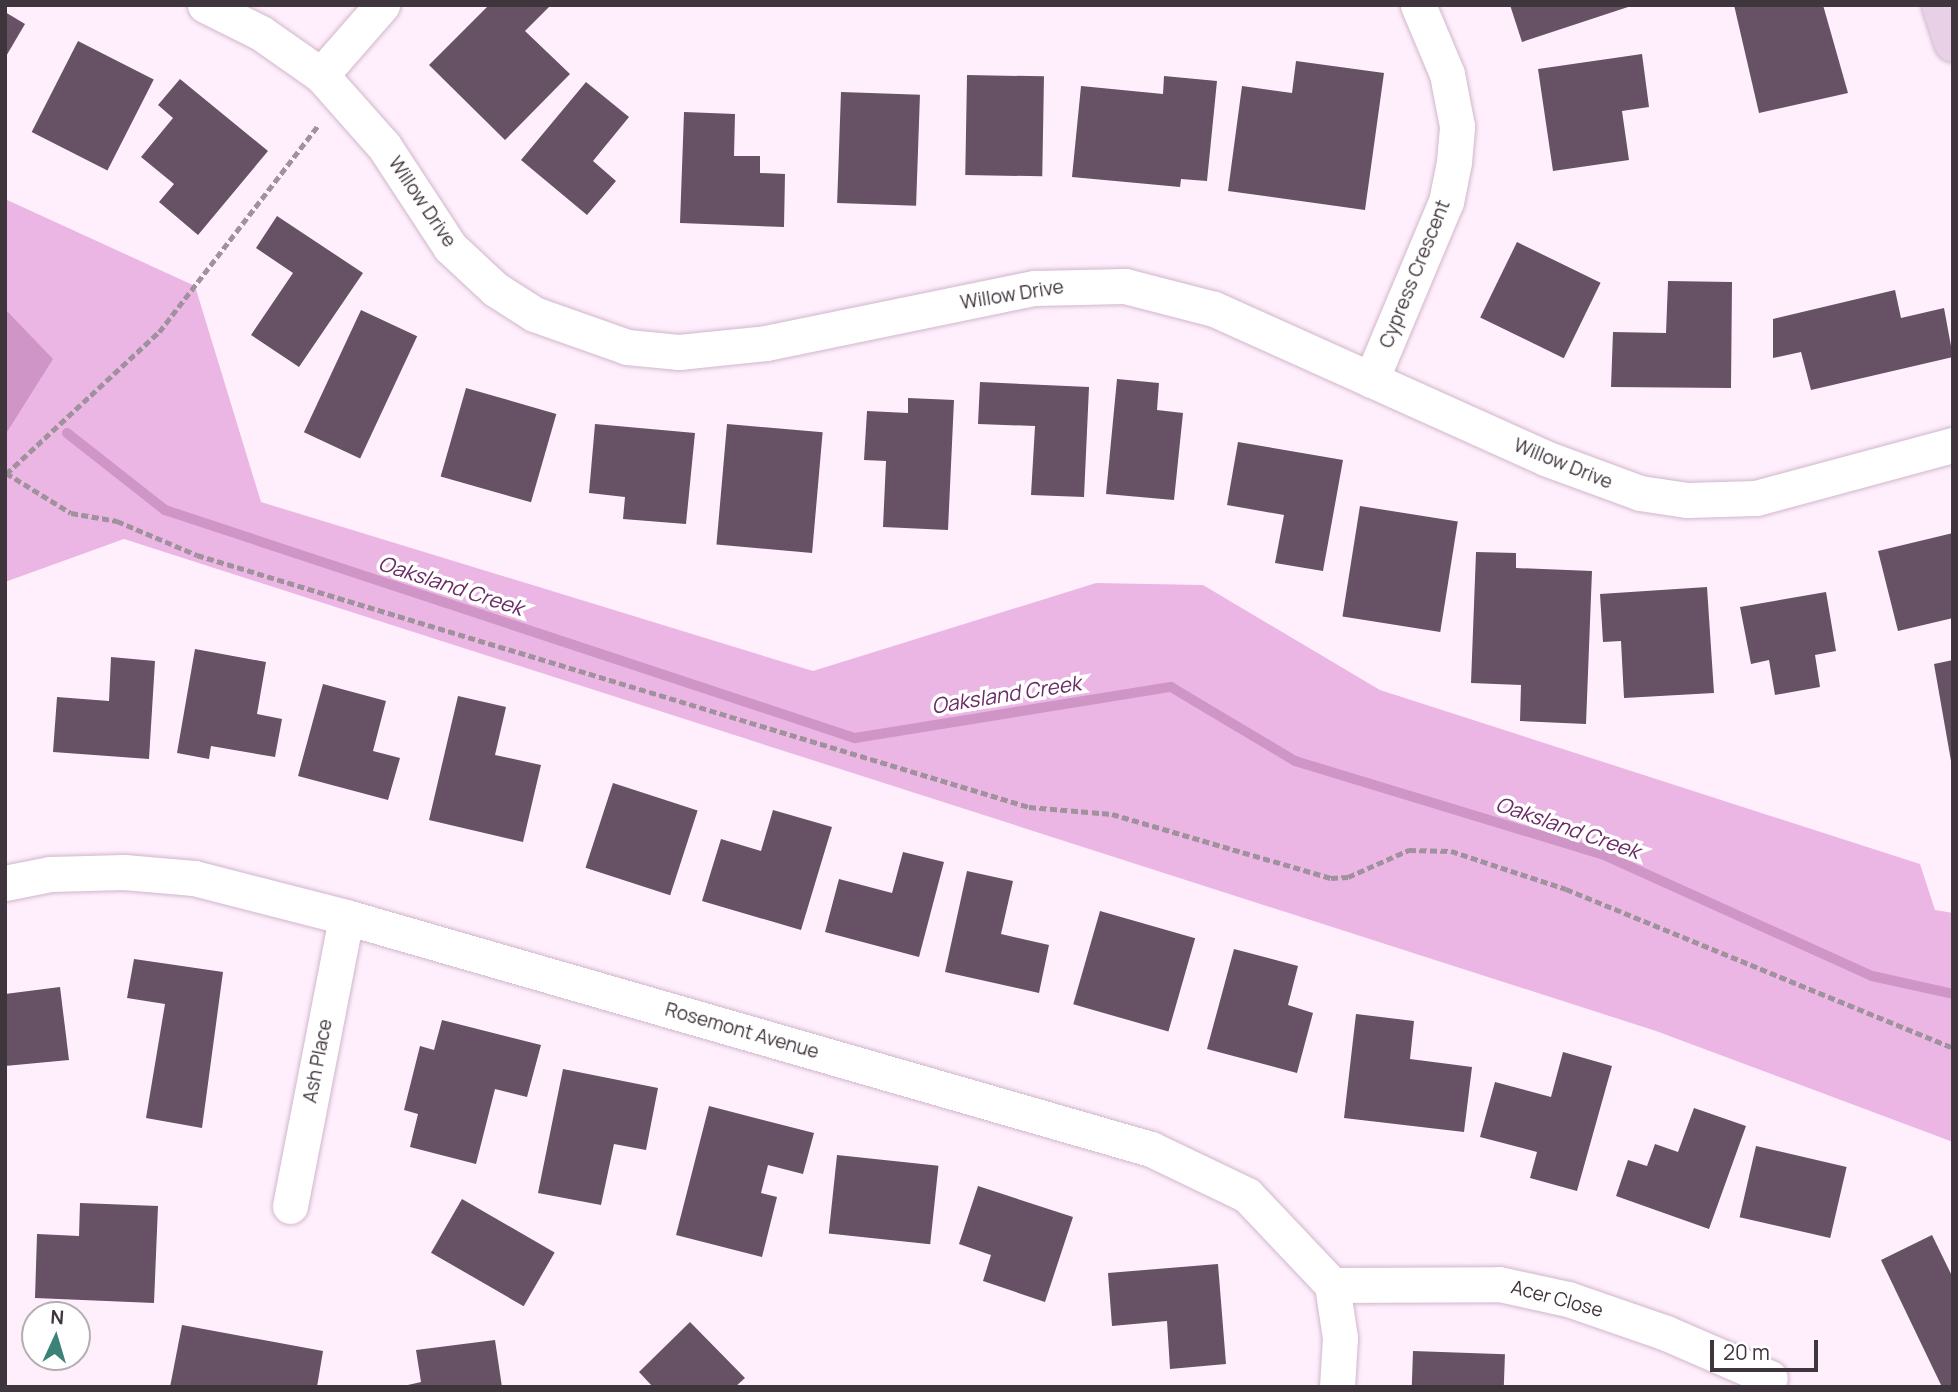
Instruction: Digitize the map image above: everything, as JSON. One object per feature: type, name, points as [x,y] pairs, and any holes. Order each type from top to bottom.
[{"type":"street","name":"Willow Drive","points":[[205,5],[261,33],[331,86],[384,146],[450,247],[495,289],[534,314],[615,344],[651,352],[724,348],[1035,288],[1125,286],[1214,309],[1597,481],[1687,500],[1756,498],[1953,446]]},
{"type":"street","points":[[331,86],[382,5]]},
{"type":"street","name":"Cypress Crescent","points":[[1371,380],[1446,202],[1454,162],[1457,126],[1447,74],[1418,5]]},
{"type":"street","points":[[1941,5],[1953,43]]},
{"type":"street","name":"Rosemont Avenue","points":[[5,883],[50,874],[166,876],[346,917],[1151,1149],[1247,1195],[1332,1285]]},
{"type":"street","name":"Ash Place","points":[[290,1206],[346,917]]},
{"type":"street","name":"Acer Close","points":[[1332,1285],[1499,1284],[1568,1299],[1666,1333],[1770,1378]]},
{"type":"street","points":[[1332,1285],[1340,1338],[1337,1387]]},
{"type":"path","points":[[331,86],[159,332],[6,474],[71,513],[117,521],[198,555],[1029,807],[1112,814],[1331,878],[1348,877],[1409,850],[1451,851],[1566,889],[1953,1048]]},
{"type":"shaded area","points":[[5,199],[195,286],[261,502],[813,671],[1096,583],[1203,585],[1380,690],[1920,864],[1935,910],[1953,913],[1953,1142],[1656,1031],[124,539],[5,582]]},
{"type":"shaded area","points":[[5,309],[53,359],[7,432],[5,431]]},
{"type":"building","points":[[489,5],[551,5],[525,31],[570,74],[505,140],[429,65]]},
{"type":"building","points":[[1510,5],[1628,5],[1628,7],[1522,42]]},
{"type":"building","points":[[1734,5],[1823,5],[1848,93],[1759,113]]},
{"type":"building","points":[[5,12],[25,24],[5,58]]},
{"type":"building","points":[[78,41],[154,80],[107,170],[32,132]]},
{"type":"building","points":[[1642,54],[1649,107],[1622,111],[1629,160],[1553,171],[1538,69]]},
{"type":"building","points":[[1296,61],[1384,73],[1365,210],[1228,191],[1242,86],[1292,93]]},
{"type":"building","points":[[967,75],[1044,76],[1042,176],[965,175]]},
{"type":"building","points":[[1164,76],[1217,81],[1207,181],[1181,179],[1180,187],[1072,177],[1081,86],[1163,94]]},
{"type":"building","points":[[180,79],[268,151],[198,235],[159,202],[174,184],[141,157],[173,118],[158,105]]},
{"type":"building","points":[[586,82],[629,117],[593,161],[616,181],[587,215],[521,160]]},
{"type":"building","points":[[841,92],[920,95],[916,206],[837,203]]},
{"type":"building","points":[[684,112],[735,114],[734,156],[760,156],[760,173],[785,174],[784,227],[680,223]]},
{"type":"building","points":[[277,216],[363,273],[299,367],[251,335],[293,273],[256,248]]},
{"type":"building","points":[[1517,242],[1601,283],[1564,358],[1480,317]]},
{"type":"building","points":[[1668,281],[1732,282],[1731,388],[1611,387],[1613,332],[1666,333]]},
{"type":"building","points":[[1895,290],[1901,318],[1944,308],[1953,357],[1811,390],[1801,352],[1773,358],[1773,319]]},
{"type":"building","points":[[361,310],[417,336],[360,459],[304,432]]},
{"type":"building","points":[[1117,379],[1159,383],[1157,410],[1183,413],[1174,500],[1106,494]]},
{"type":"building","points":[[980,382],[1089,387],[1084,497],[1031,495],[1035,426],[978,424]]},
{"type":"building","points":[[466,388],[556,414],[531,502],[441,476]]},
{"type":"building","points":[[908,398],[954,400],[948,530],[883,527],[886,461],[864,460],[867,411],[908,413]]},
{"type":"building","points":[[595,424],[695,433],[686,524],[623,519],[625,497],[589,493]]},
{"type":"building","points":[[727,424],[823,432],[812,553],[716,545]]},
{"type":"building","points":[[1238,442],[1343,460],[1323,571],[1275,563],[1284,515],[1227,505]]},
{"type":"building","points":[[1360,506],[1458,521],[1440,632],[1342,617]]},
{"type":"building","points":[[1953,533],[1953,618],[1898,631],[1878,551]]},
{"type":"building","points":[[1476,552],[1516,553],[1516,568],[1592,571],[1586,724],[1520,721],[1521,685],[1471,683]]},
{"type":"building","points":[[1707,587],[1714,693],[1624,698],[1621,641],[1603,642],[1600,594]]},
{"type":"building","points":[[1826,592],[1836,651],[1815,655],[1820,687],[1775,695],[1769,660],[1751,664],[1740,607]]},
{"type":"building","points":[[195,649],[266,662],[257,714],[282,719],[275,757],[211,746],[209,759],[177,753]]},
{"type":"building","points":[[111,657],[155,661],[149,759],[53,752],[57,697],[109,701]]},
{"type":"building","points":[[1953,660],[1953,760],[1951,761],[1934,664]]},
{"type":"building","points":[[323,684],[386,701],[373,751],[400,758],[388,800],[298,776]]},
{"type":"building","points":[[458,696],[506,707],[495,755],[541,765],[523,842],[429,820]]},
{"type":"building","points":[[613,783],[698,811],[670,895],[585,868]]},
{"type":"building","points":[[773,810],[832,827],[801,930],[702,901],[721,839],[761,851]]},
{"type":"building","points":[[903,852],[944,862],[919,957],[825,932],[839,879],[892,893]]},
{"type":"building","points":[[967,871],[1013,881],[1001,934],[1049,945],[1039,993],[945,972]]},
{"type":"building","points":[[1100,911],[1195,938],[1168,1032],[1073,1004]]},
{"type":"building","points":[[1234,949],[1298,966],[1288,1005],[1313,1013],[1297,1073],[1207,1049]]},
{"type":"building","points":[[134,959],[223,972],[202,1128],[146,1118],[165,1004],[127,998]]},
{"type":"building","points":[[60,987],[69,1060],[5,1066],[5,994]]},
{"type":"building","points":[[1356,1014],[1414,1021],[1410,1059],[1472,1067],[1464,1132],[1344,1118]]},
{"type":"building","points":[[442,1020],[541,1045],[527,1097],[495,1089],[476,1164],[410,1147],[418,1114],[404,1110],[420,1046],[434,1050]]},
{"type":"building","points":[[1563,1052],[1612,1066],[1577,1191],[1530,1178],[1537,1152],[1480,1137],[1495,1082],[1551,1097]]},
{"type":"building","points":[[563,1069],[658,1088],[646,1150],[614,1144],[601,1205],[538,1193]]},
{"type":"building","points":[[709,1106],[814,1133],[803,1174],[768,1165],[761,1193],[777,1197],[762,1257],[676,1235]]},
{"type":"building","points":[[1694,1108],[1746,1126],[1709,1229],[1616,1196],[1628,1160],[1647,1166],[1655,1144],[1678,1152]]},
{"type":"building","points":[[1756,1146],[1847,1167],[1830,1238],[1740,1217]]},
{"type":"building","points":[[837,1155],[938,1166],[930,1244],[829,1234]]},
{"type":"building","points":[[978,1186],[1073,1217],[1045,1302],[983,1281],[991,1255],[959,1244]]},
{"type":"building","points":[[462,1199],[555,1252],[524,1306],[431,1253]]},
{"type":"building","points":[[80,1203],[158,1206],[154,1303],[35,1298],[37,1234],[79,1236]]},
{"type":"building","points":[[1932,1235],[1953,1278],[1953,1387],[1942,1387],[1881,1260]]},
{"type":"building","points":[[1218,1264],[1226,1364],[1170,1369],[1167,1321],[1112,1326],[1108,1273]]},
{"type":"building","points":[[690,1322],[745,1378],[735,1387],[653,1387],[639,1372]]},
{"type":"building","points":[[182,1325],[323,1351],[317,1387],[170,1387]]},
{"type":"building","points":[[495,1340],[502,1387],[399,1387],[421,1382],[416,1350]]},
{"type":"building","points":[[1413,1351],[1505,1354],[1504,1387],[1412,1387]]},
{"type":"waterway","name":"Oaksland Creek","points":[[67,433],[165,510],[855,738],[1171,687],[1295,761],[1604,855],[1872,976],[1953,994]]}]
